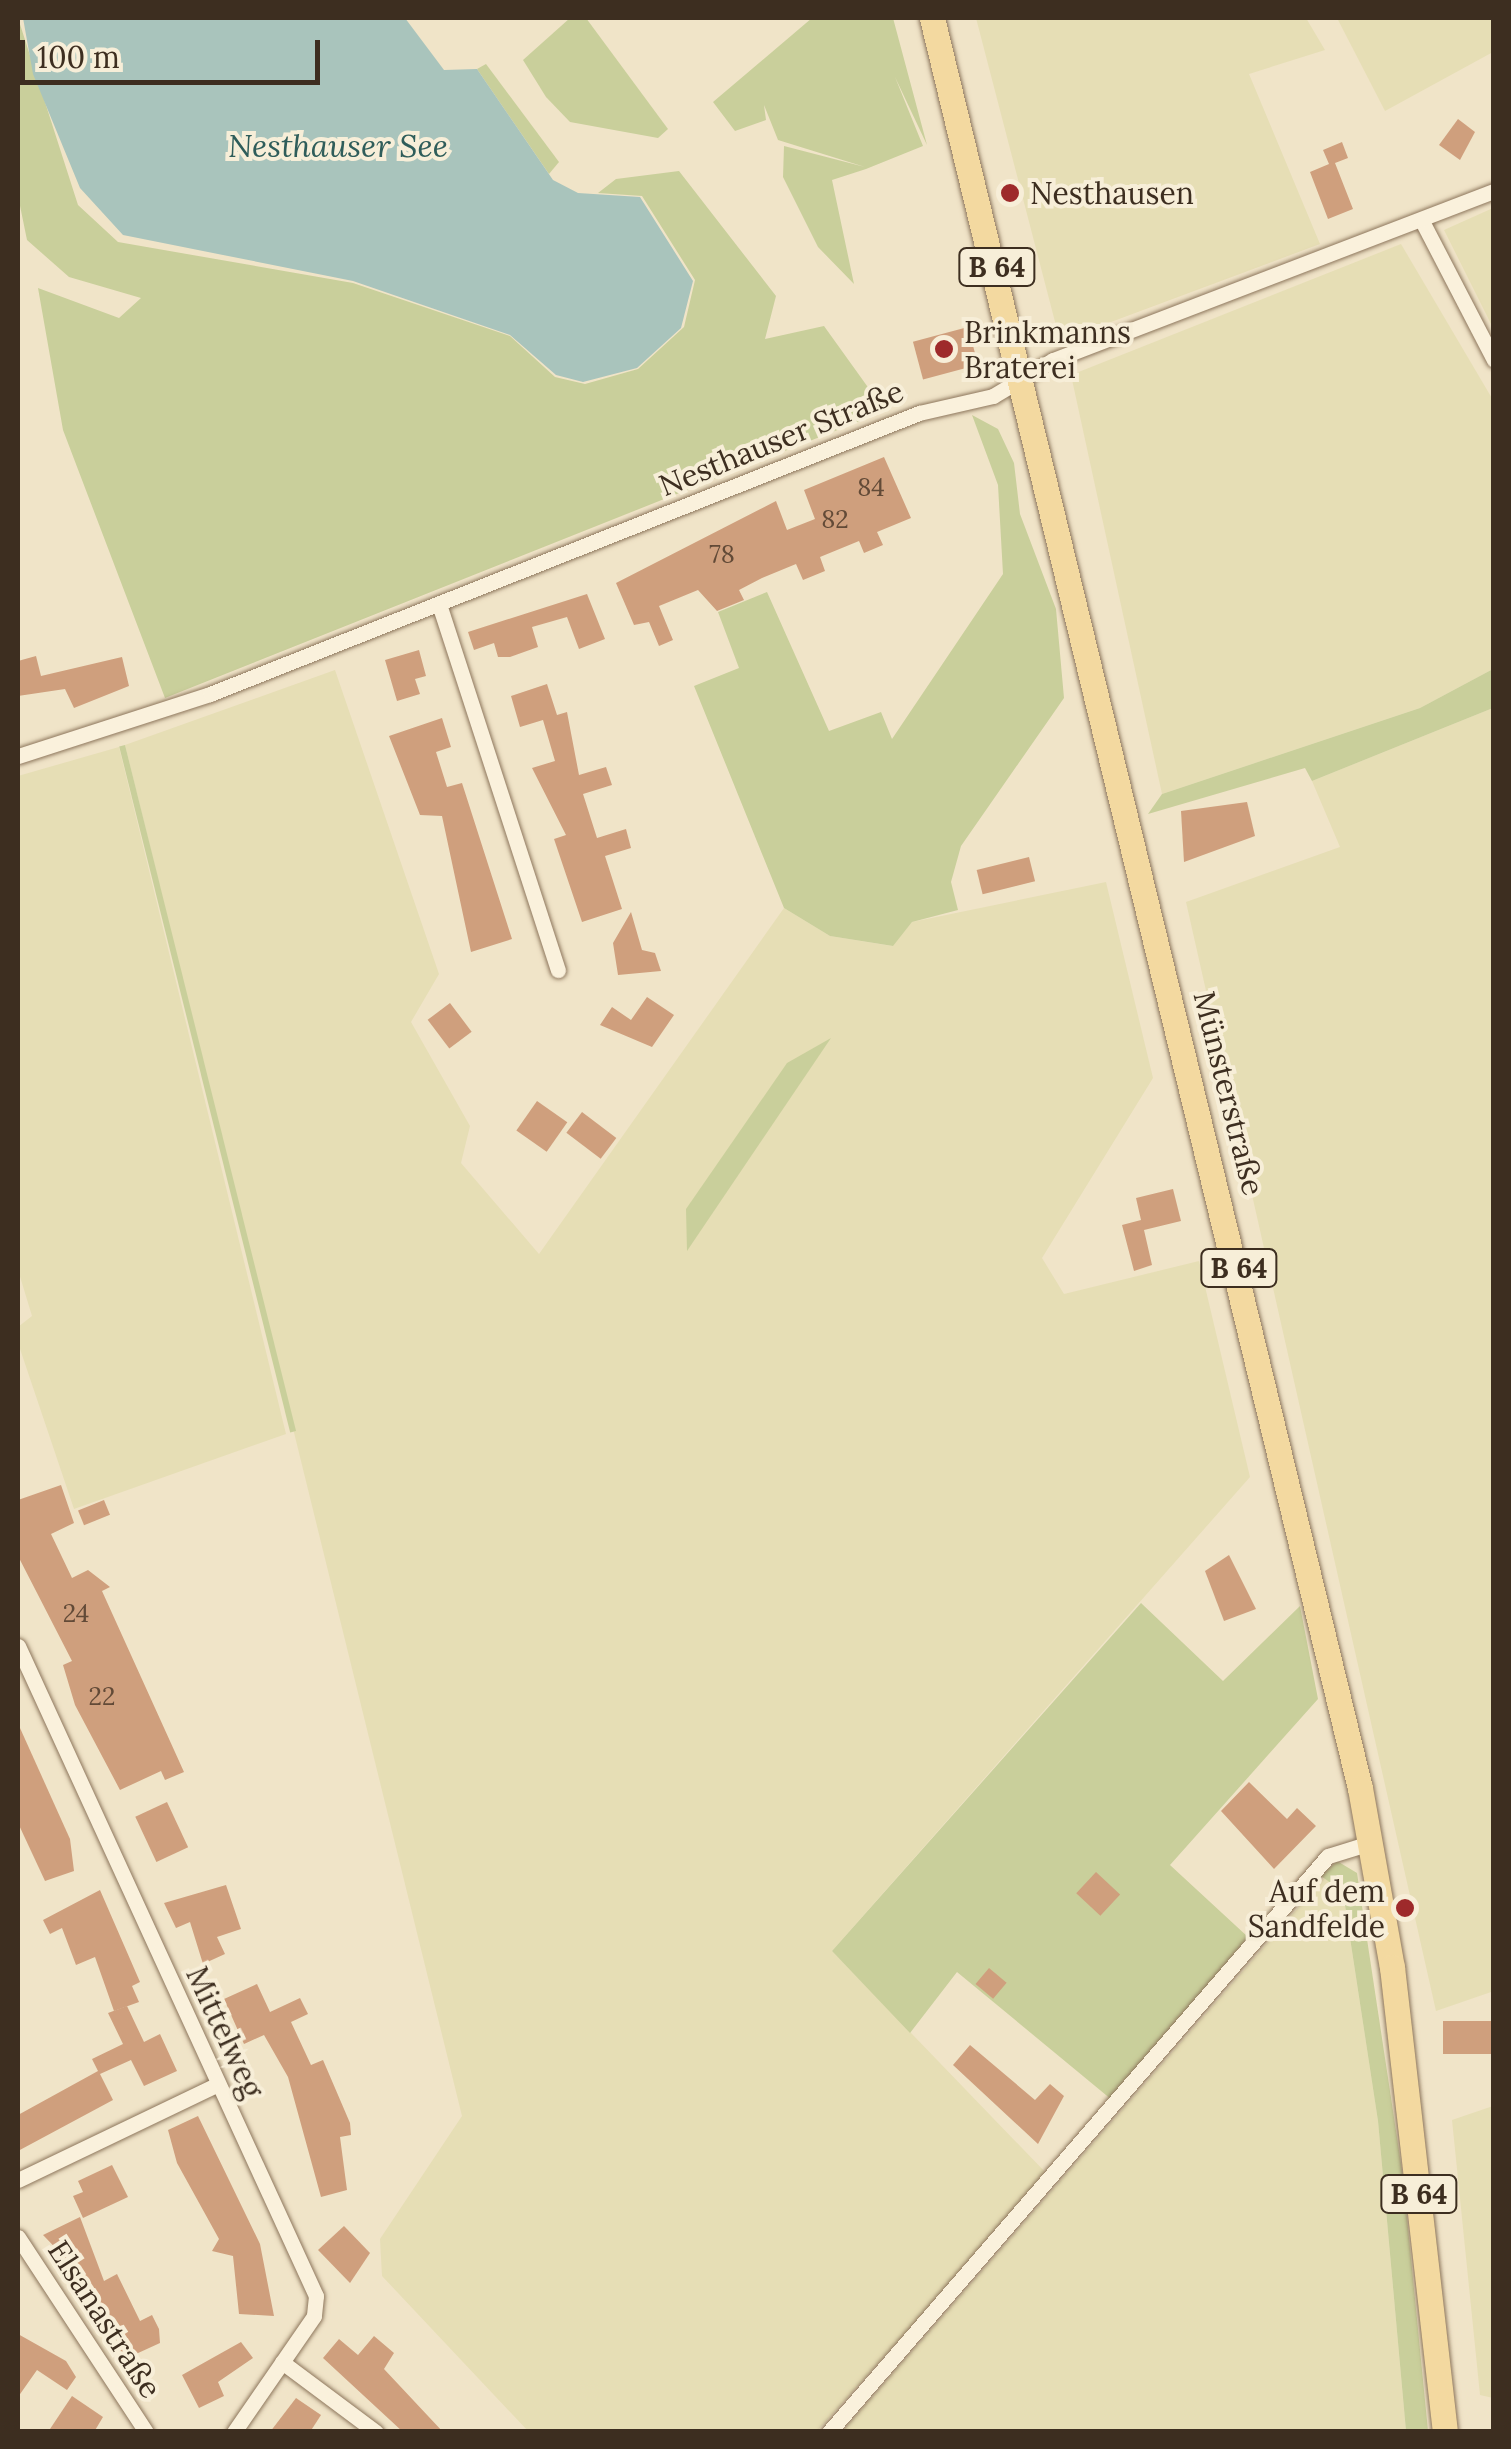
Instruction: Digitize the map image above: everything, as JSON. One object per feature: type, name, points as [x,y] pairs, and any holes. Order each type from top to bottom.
[{"type":"main road","name":"Münsterstraße","points":[[932,18],[1024,374],[1300,1512],[1370,1843],[1410,2106],[1444,2432]]},
{"type":"street","name":"Nesthauser Straße","points":[[18,756],[438,604],[931,408],[993,396],[1024,374],[1422,223],[1494,191]]},
{"type":"street","points":[[1422,223],[1494,360]]},
{"type":"street","points":[[438,604],[558,970]]},
{"type":"street","name":"Mittelweg","points":[[18,1646],[316,2296],[314,2316],[234,2432]]},
{"type":"street","points":[[828,2432],[1328,1856],[1370,1843]]},
{"type":"street","points":[[18,2180],[218,2084]]},
{"type":"street","name":"Elsanastraße","points":[[18,2237],[146,2432]]},
{"type":"street","points":[[282,2362],[376,2432]]},
{"type":"shaded area","points":[[976,18],[1306,18],[1325,50],[1249,74],[1320,244],[1060,341]]},
{"type":"shaded area","points":[[1337,18],[1493,18],[1493,52],[1385,111]]},
{"type":"shaded area","points":[[1493,208],[1493,328],[1444,230]]},
{"type":"shaded area","points":[[1401,244],[1493,400],[1493,669],[1420,708],[1162,794],[1071,375]]},
{"type":"shaded area","points":[[335,670],[439,974],[411,1022],[470,1126],[461,1163],[539,1254],[784,908],[830,936],[892,946],[912,922],[1106,882],[1153,1078],[1042,1258],[1064,1294],[1199,1261],[1250,1477],[832,1951],[1048,2175],[817,2431],[528,2431],[382,2276],[380,2239],[462,2116],[125,745]]},
{"type":"shaded area","points":[[1493,708],[1494,1991],[1436,2011],[1186,902],[1340,847],[1312,781]]},
{"type":"shaded area","points":[[119,747],[286,1434],[74,1509],[18,1343],[18,1327],[32,1316],[18,1270],[18,776]]},
{"type":"shaded area","points":[[1324,1878],[1343,1892],[1378,2121],[1406,2431],[842,2432]]},
{"type":"shaded area","points":[[1494,2106],[1493,2398],[1480,2395],[1452,2120]]},
{"type":"green space","points":[[18,18],[78,205],[118,242],[353,283],[510,336],[555,377],[585,384],[638,369],[684,327],[695,280],[642,196],[598,193],[616,179],[679,171],[776,296],[765,339],[824,326],[885,411],[165,698],[63,430],[38,288],[119,318],[141,298],[69,277],[27,240],[18,196]]},
{"type":"green space","points":[[570,18],[586,18],[668,129],[658,138],[570,122],[546,97],[523,60]]},
{"type":"green space","points":[[812,18],[893,18],[927,145],[895,77],[923,146],[832,180],[854,284],[818,247],[783,177],[784,146],[865,167],[778,140],[764,105],[766,120],[735,131],[713,102]]},
{"type":"green space","points":[[486,64],[559,162],[549,174],[477,69]]},
{"type":"green space","points":[[972,415],[998,429],[1014,463],[1020,514],[1056,609],[1064,698],[961,846],[951,882],[958,910],[912,922],[893,946],[830,936],[784,908],[694,686],[739,668],[718,612],[767,592],[829,731],[881,712],[892,739],[1003,574],[998,485]]},
{"type":"green space","points":[[1493,669],[1493,708],[1312,781],[1305,768],[1148,814],[1162,794],[1420,708]]},
{"type":"green space","points":[[125,745],[296,1431],[290,1432],[119,746]]},
{"type":"green space","points":[[831,1038],[687,1251],[686,1209],[787,1063]]},
{"type":"green space","points":[[1141,1603],[1223,1681],[1300,1606],[1318,1699],[1170,1865],[1248,1937],[1112,2100],[957,1972],[910,2033],[832,1951]]},
{"type":"green space","points":[[1337,1861],[1357,1873],[1403,2177],[1428,2431],[1406,2431],[1378,2121],[1343,1892],[1321,1876]]},
{"type":"water","name":"Nesthauser See","points":[[23,18],[405,18],[444,70],[477,69],[553,180],[578,193],[640,197],[693,281],[681,328],[637,368],[583,382],[556,375],[510,335],[353,281],[123,235],[80,188],[33,74]]},
{"type":"building","points":[[1458,119],[1475,132],[1460,160],[1439,145]]},
{"type":"building","points":[[1342,142],[1348,158],[1335,163],[1353,209],[1328,219],[1310,172],[1329,164],[1323,150]]},
{"type":"building","name":"Brinkmanns Braterei","points":[[968,327],[978,365],[923,379],[913,342]]},
{"type":"building","points":[[884,457],[911,518],[877,532],[883,545],[864,553],[859,541],[820,557],[825,571],[803,580],[796,564],[739,590],[744,600],[717,611],[698,590],[659,606],[673,640],[659,646],[649,622],[634,625],[616,583],[776,501],[787,530],[815,519],[804,490]]},
{"type":"building","points":[[587,594],[605,639],[579,649],[567,617],[532,627],[538,647],[510,657],[498,657],[494,643],[474,650],[468,632]]},
{"type":"building","points":[[419,650],[426,676],[415,679],[420,694],[397,701],[385,660]]},
{"type":"building","points":[[36,656],[41,676],[122,657],[129,686],[74,708],[65,689],[18,696],[18,661]]},
{"type":"building","points":[[547,684],[557,715],[567,712],[579,775],[606,767],[612,785],[583,794],[597,838],[626,829],[631,848],[605,856],[622,909],[582,922],[554,839],[566,835],[532,768],[555,761],[543,720],[520,727],[511,696]]},
{"type":"building","points":[[442,718],[451,747],[436,752],[447,787],[462,783],[512,939],[471,952],[442,816],[420,815],[389,736]]},
{"type":"building","points":[[1247,802],[1255,836],[1184,862],[1181,811]]},
{"type":"building","points":[[1029,857],[1035,881],[983,894],[977,870]]},
{"type":"building","points":[[631,912],[642,950],[655,953],[661,971],[618,975],[613,943]]},
{"type":"building","points":[[647,997],[674,1015],[652,1047],[600,1025],[612,1007],[631,1020]]},
{"type":"building","points":[[450,1003],[472,1032],[449,1049],[428,1020]]},
{"type":"building","points":[[537,1101],[567,1122],[547,1152],[516,1130]]},
{"type":"building","points":[[582,1112],[616,1138],[601,1159],[566,1133]]},
{"type":"building","points":[[1173,1189],[1181,1221],[1144,1230],[1152,1265],[1134,1271],[1122,1225],[1141,1220],[1136,1198]]},
{"type":"building","points":[[61,1485],[74,1523],[51,1534],[72,1578],[88,1570],[110,1587],[102,1591],[184,1772],[165,1780],[161,1771],[120,1790],[75,1705],[63,1665],[72,1661],[18,1556],[18,1500]]},
{"type":"building","points":[[104,1500],[110,1515],[84,1525],[78,1510]]},
{"type":"building","points":[[1229,1555],[1256,1609],[1224,1621],[1205,1571]]},
{"type":"building","points":[[20,1728],[70,1839],[74,1871],[45,1881],[18,1823]]},
{"type":"building","points":[[1249,1782],[1287,1819],[1297,1808],[1316,1826],[1274,1869],[1221,1811]]},
{"type":"building","points":[[167,1802],[188,1847],[156,1862],[135,1817]]},
{"type":"building","points":[[1096,1872],[1120,1895],[1100,1916],[1076,1893]]},
{"type":"building","points":[[226,1885],[241,1929],[217,1937],[225,1954],[203,1964],[190,1922],[176,1928],[164,1903]]},
{"type":"building","points":[[100,1890],[140,1982],[132,1986],[139,2002],[114,2011],[95,1957],[76,1965],[62,1928],[50,1934],[43,1920]]},
{"type":"building","points":[[989,1968],[1007,1983],[993,1999],[976,1984]]},
{"type":"building","points":[[257,1984],[270,2012],[300,1998],[308,2014],[291,2022],[311,2065],[323,2060],[350,2123],[351,2135],[340,2137],[347,2190],[321,2197],[288,2077],[264,2035],[244,2044],[224,1999]]},
{"type":"building","points":[[127,2006],[144,2042],[160,2034],[177,2071],[144,2086],[131,2060],[100,2074],[113,2100],[18,2151],[18,2115],[98,2071],[92,2059],[123,2044],[108,2013]]},
{"type":"building","points":[[1443,2021],[1494,2021],[1494,2054],[1443,2054]]},
{"type":"building","points":[[970,2045],[1035,2100],[1050,2084],[1064,2096],[1038,2144],[953,2065]]},
{"type":"building","points":[[198,2116],[260,2244],[274,2316],[239,2314],[233,2256],[212,2251],[219,2239],[177,2163],[168,2130]]},
{"type":"building","points":[[112,2165],[128,2197],[83,2218],[73,2196],[83,2192],[78,2181]]},
{"type":"building","points":[[80,2217],[104,2281],[117,2274],[140,2321],[152,2315],[160,2343],[125,2359],[74,2267],[43,2235]]},
{"type":"building","points":[[344,2226],[370,2253],[350,2283],[318,2250]]},
{"type":"building","points":[[18,2334],[66,2361],[76,2377],[67,2390],[37,2370],[18,2397]]},
{"type":"building","points":[[374,2336],[394,2353],[384,2369],[443,2432],[403,2432],[323,2358],[339,2339],[358,2355]]},
{"type":"building","points":[[241,2342],[253,2358],[218,2382],[224,2396],[199,2408],[182,2375]]},
{"type":"building","points":[[72,2396],[103,2417],[94,2432],[48,2432]]},
{"type":"building","points":[[296,2398],[321,2415],[310,2432],[270,2432]]},
{"type":"place","name":"Nesthausen","points":[[1010,193]]},
{"type":"place","name":"Brinkmanns Braterei","points":[[944,349]]},
{"type":"place","name":"Auf dem Sandfelde","points":[[1405,1908]]}]
